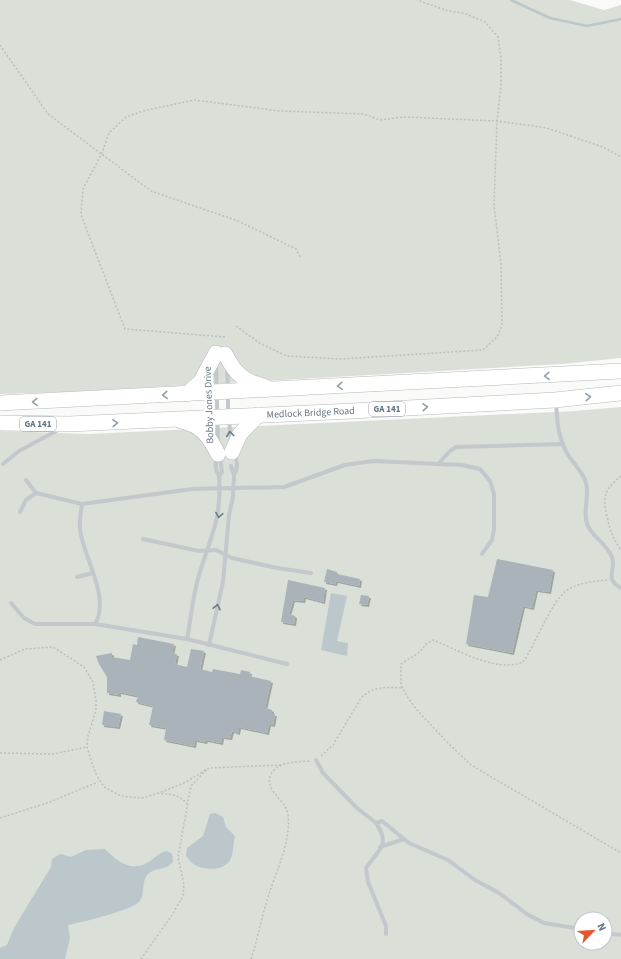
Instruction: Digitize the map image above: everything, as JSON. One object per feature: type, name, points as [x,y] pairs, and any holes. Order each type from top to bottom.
[{"type":"highway","points":[[186,394],[201,381],[221,351],[237,373],[245,380],[277,390]]},
{"type":"highway","name":"GA 141","points":[[0,403],[223,393],[621,371]]},
{"type":"highway","name":"Medlock Bridge Road","points":[[0,423],[69,424],[172,420],[555,400],[621,393]]},
{"type":"highway","points":[[172,420],[186,422],[203,430],[228,458],[240,434],[258,415]]},
{"type":"lane","name":"Bobby Jones Drive","points":[[209,645],[223,582],[225,554],[234,488],[234,475],[228,458],[223,417],[221,351]]},
{"type":"lane","name":"Bobby Jones Drive","points":[[221,351],[223,417],[228,458]]},
{"type":"lane","points":[[555,400],[558,433],[586,482],[586,517],[589,528],[598,537],[612,557],[613,566],[610,572],[612,580],[621,588]]},
{"type":"lane","points":[[2,464],[19,451],[69,424]]},
{"type":"lane","points":[[438,464],[450,451],[456,447],[563,444]]},
{"type":"lane","name":"Bobby Jones Drive","points":[[186,639],[199,576],[209,549],[220,510],[219,476],[222,472],[222,461],[228,458],[236,459],[237,470],[234,475]]},
{"type":"lane","points":[[26,480],[36,493],[82,504],[192,489],[271,488],[284,486],[345,465],[374,461],[462,465],[480,470],[490,481],[494,494],[494,529],[492,540],[482,554]]},
{"type":"lane","points":[[20,512],[26,500],[36,493]]},
{"type":"lane","points":[[82,504],[80,529],[93,573],[100,605],[100,616],[95,624]]},
{"type":"lane","points":[[143,539],[199,551],[209,549],[216,550],[232,558],[311,573]]},
{"type":"lane","points":[[77,577],[93,573]]},
{"type":"lane","points":[[11,603],[24,618],[34,624],[95,624],[186,639],[287,664]]},
{"type":"lane","points":[[316,760],[323,773],[357,808],[376,823],[384,836],[383,843],[366,868],[368,882],[386,926],[386,934]]},
{"type":"lane","points":[[376,823],[382,821],[404,839],[448,860],[475,880],[499,893],[526,914],[544,923],[573,928]]},
{"type":"lane","points":[[380,847],[404,839]]},
{"type":"path","points":[[236,326],[261,344],[287,356],[340,359],[483,350],[497,337],[502,325],[501,264],[494,205],[497,121],[501,85],[501,59],[498,37],[485,22],[464,13],[448,11],[417,0]]},
{"type":"path","points":[[0,44],[48,114],[151,191],[238,221],[296,249],[301,259]]},
{"type":"path","points":[[225,337],[125,329],[81,215],[83,189],[102,153],[109,133],[126,117],[143,111],[194,100],[280,111],[364,114],[380,120],[404,117],[497,121],[548,128],[603,147],[621,157]]},
{"type":"path","points":[[621,476],[607,491],[604,499],[610,533],[621,550]]},
{"type":"path","points":[[612,580],[591,581],[566,591],[545,622],[523,662],[508,666],[471,656],[433,640],[426,644],[420,652],[401,664],[400,675],[403,688],[417,710],[447,742],[472,765],[621,853]]},
{"type":"path","points":[[0,660],[25,649],[53,647],[84,667],[93,682],[96,700],[96,710],[88,736],[87,747],[96,774],[104,787],[121,796],[142,798],[159,794],[186,782],[209,768],[282,765],[316,760],[333,746],[361,698],[367,692],[376,688],[403,688]]},
{"type":"path","points":[[0,754],[53,754],[87,747]]},
{"type":"path","points":[[251,959],[268,895],[282,859],[287,832],[288,812],[272,790],[270,780],[273,771],[282,765]]},
{"type":"path","points":[[141,959],[172,915],[183,896],[184,885],[178,857],[187,804],[191,786],[209,768]]},
{"type":"path","points":[[0,818],[50,802],[98,782]]},
{"type":"path","points":[[159,794],[174,794],[183,798],[187,804]]},
{"type":"shaded area","points":[[0,0],[570,0],[604,10],[621,5],[621,358],[563,364],[66,392],[0,394]]},
{"type":"shaded area","points":[[621,407],[621,959],[0,959],[0,431],[89,434],[575,411]]},
{"type":"shaded area","points":[[331,593],[347,596],[337,641],[348,643],[347,656],[321,650]]},
{"type":"shaded area","points":[[215,813],[223,817],[226,827],[235,836],[233,852],[228,862],[220,868],[210,869],[194,864],[186,856],[187,848],[203,836],[210,814]]},
{"type":"shaded area","points":[[105,849],[114,858],[129,866],[147,863],[161,853],[167,851],[172,854],[173,861],[165,868],[152,871],[146,876],[142,896],[139,902],[126,909],[105,916],[68,925],[70,938],[65,959],[0,959],[0,948],[7,945],[14,928],[51,867],[52,859],[60,854],[71,857],[86,850]]},
{"type":"building","points":[[497,559],[553,570],[549,592],[536,590],[532,608],[523,606],[512,653],[466,644],[474,595],[488,597]]},
{"type":"building","points":[[327,569],[337,572],[337,574],[360,579],[359,586],[336,581],[335,584],[324,582]]},
{"type":"building","points":[[288,580],[325,588],[323,602],[304,597],[303,601],[293,600],[289,614],[295,616],[294,624],[281,622]]},
{"type":"building","points":[[361,595],[369,596],[367,605],[359,604]]},
{"type":"building","points":[[138,637],[174,644],[172,653],[177,654],[175,664],[187,667],[191,649],[204,651],[200,669],[212,672],[213,669],[240,674],[241,670],[250,672],[249,676],[271,681],[265,708],[272,710],[271,714],[275,714],[273,725],[269,724],[267,733],[239,727],[238,733],[232,731],[230,738],[222,737],[221,743],[206,740],[205,742],[195,740],[194,746],[164,740],[166,728],[149,725],[153,706],[136,702],[138,696],[119,692],[119,695],[107,693],[107,677],[96,656],[112,653],[112,657],[130,660],[133,644],[137,645]]},
{"type":"building","points":[[104,711],[121,714],[118,727],[102,725]]},
{"type":"waterway","points":[[511,0],[550,18],[587,26],[621,19]]}]
